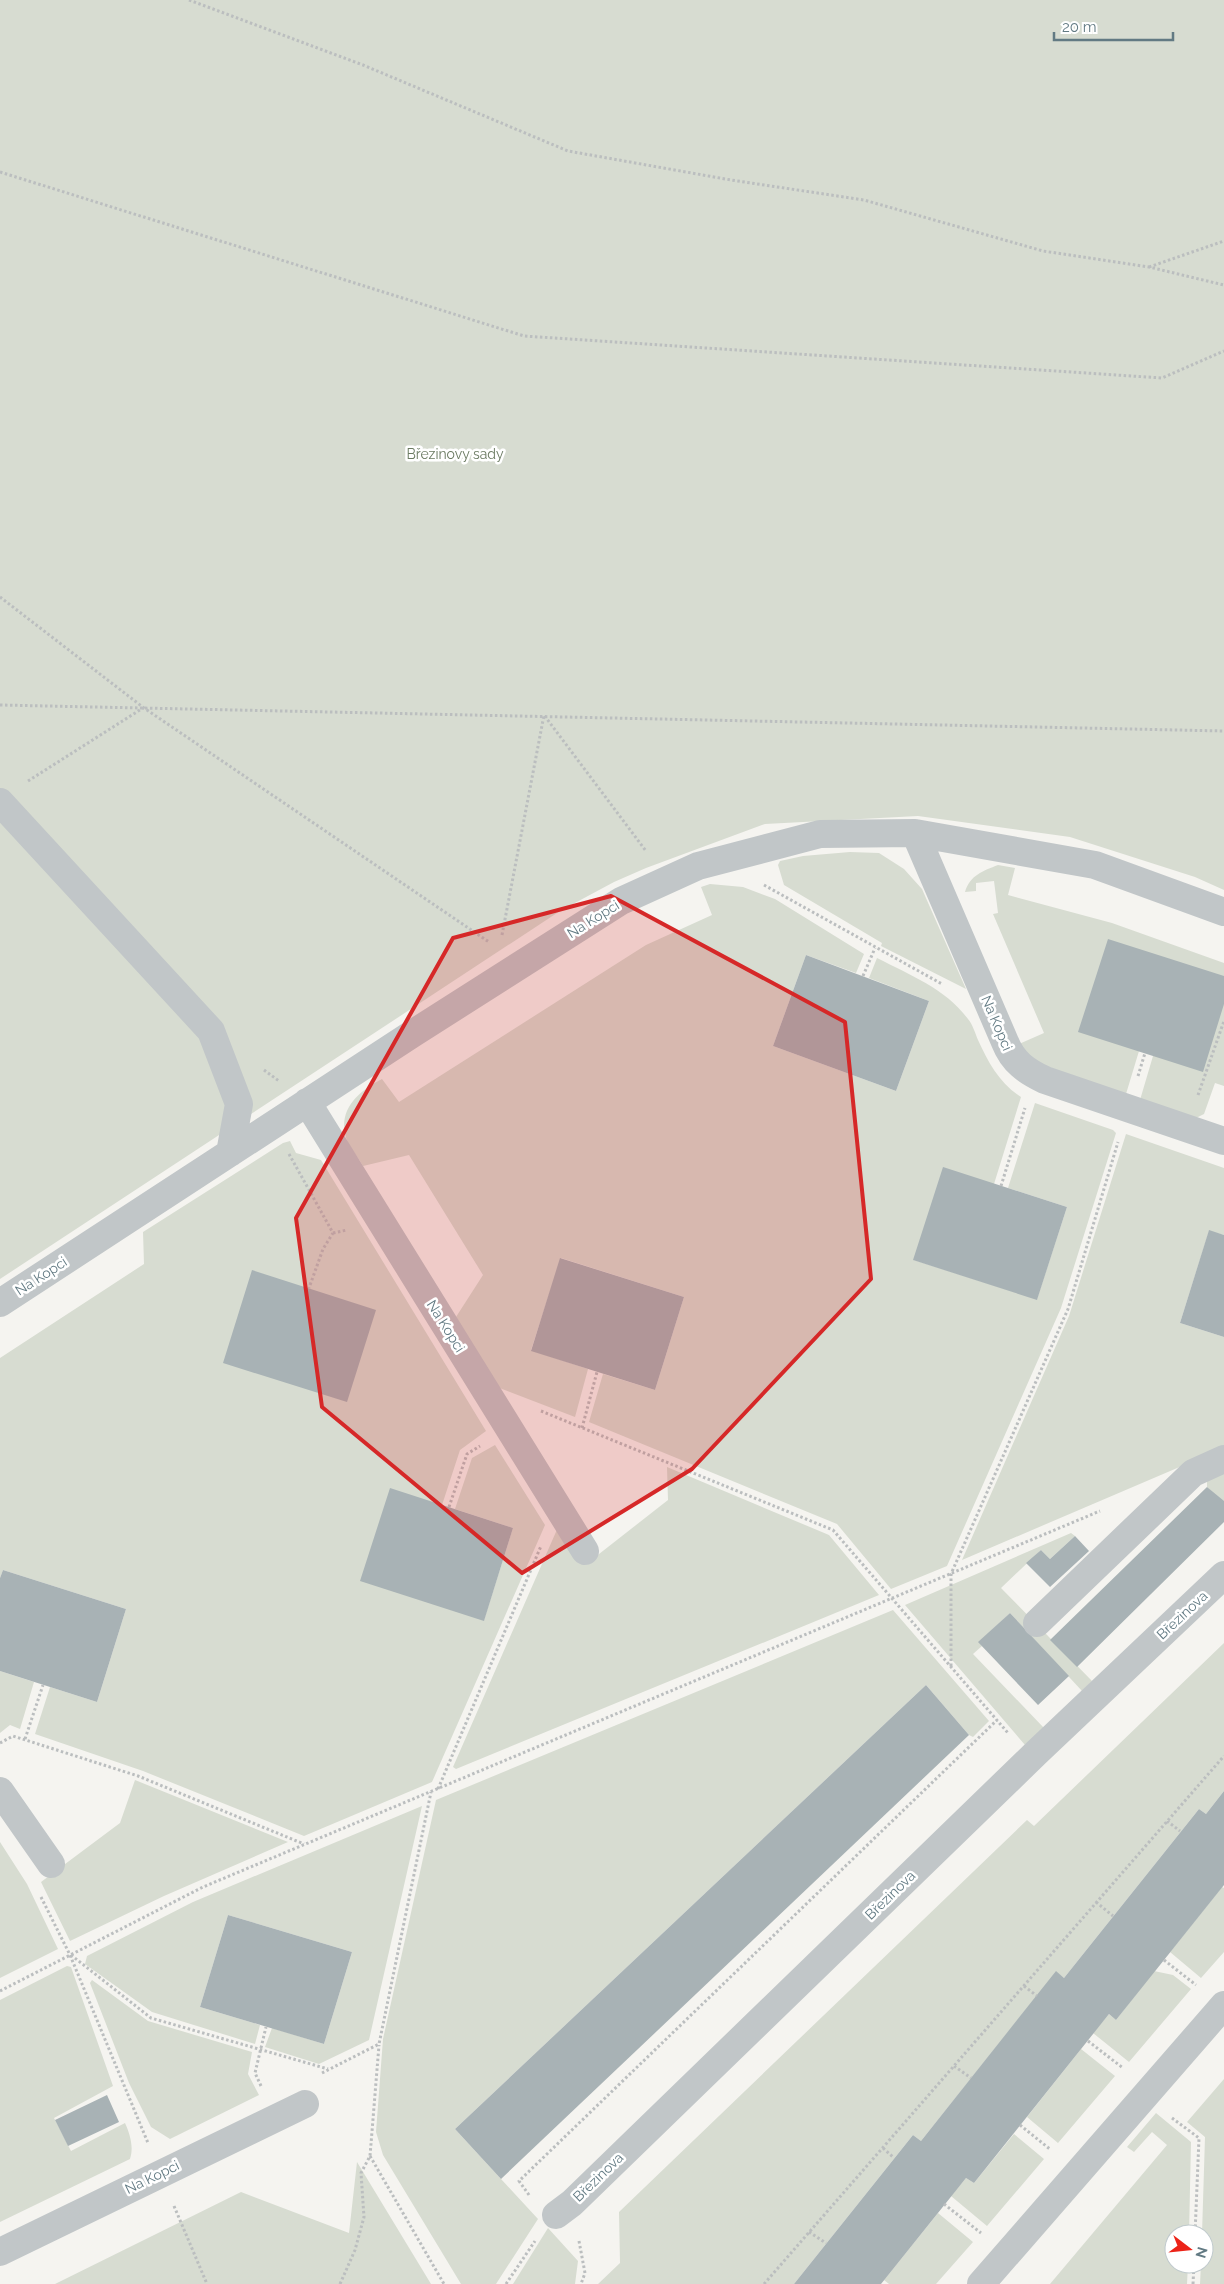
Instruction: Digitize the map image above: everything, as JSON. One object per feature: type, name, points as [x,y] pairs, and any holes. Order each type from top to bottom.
[{"type":"street","points":[[0,802],[211,1031],[239,1104],[230,1152]]},
{"type":"street","name":"Na Kopci","points":[[0,1303],[308,1102],[510,957],[621,901],[698,866],[820,834],[915,833],[1096,865],[1224,912]]},
{"type":"street","name":"Na Kopci","points":[[915,833],[1011,1056],[1035,1075],[1224,1141]]},
{"type":"street","name":"Na Kopci","points":[[308,1102],[585,1551]]},
{"type":"street","points":[[1037,1623],[1193,1472],[1224,1459]]},
{"type":"street","name":"Březinova","points":[[552,2218],[572,2203],[1036,1752],[1224,1575]]},
{"type":"street","points":[[0,1791],[51,1864]]},
{"type":"street","points":[[982,2284],[1137,2086],[1224,2005]]},
{"type":"street","name":"Na Kopci","points":[[0,2252],[305,2104]]},
{"type":"path","points":[[189,0],[363,65],[568,151],[731,180],[864,200],[1043,251],[1149,267],[1224,285]]},
{"type":"path","points":[[0,172],[524,336],[1162,378],[1224,351]]},
{"type":"path","points":[[1149,267],[1224,241]]},
{"type":"path","points":[[0,597],[144,708],[510,957],[544,715]]},
{"type":"path","points":[[0,704],[1224,731]]},
{"type":"path","points":[[24,784],[144,708]]},
{"type":"path","points":[[544,715],[667,880]]},
{"type":"path","points":[[720,860],[875,948],[863,976]]},
{"type":"path","points":[[1190,1092],[1199,1095],[1224,1021]]},
{"type":"path","points":[[951,1667],[951,1574],[1068,1309],[1145,1053]]},
{"type":"path","points":[[1001,1186],[1035,1075]]},
{"type":"path","points":[[1138,1076],[1147,1078]]},
{"type":"path","points":[[286,1150],[333,1233],[323,1249],[309,1288]]},
{"type":"path","points":[[582,1428],[597,1372]]},
{"type":"path","points":[[506,2284],[552,2218],[519,2181],[997,1720],[832,1530],[533,1408]]},
{"type":"path","points":[[449,1507],[466,1454],[482,1445]]},
{"type":"path","points":[[438,1789],[558,1506]]},
{"type":"path","points":[[0,1991],[203,1887],[1103,1510]]},
{"type":"path","points":[[25,1740],[43,1685]]},
{"type":"path","points":[[0,1743],[13,1736],[138,1776],[305,1844]]},
{"type":"path","points":[[764,2284],[1224,1756]]},
{"type":"path","points":[[340,2284],[355,2250],[364,2217],[361,2173],[370,2156],[379,2044],[431,1792]]},
{"type":"path","points":[[1167,1822],[1180,1832]]},
{"type":"path","points":[[1096,1902],[1113,1916]]},
{"type":"path","points":[[70,1955],[151,2018],[329,2070]]},
{"type":"path","points":[[70,1955],[207,2284]]},
{"type":"path","points":[[1164,1960],[1198,1987]]},
{"type":"path","points":[[1024,1986],[1036,1996]]},
{"type":"path","points":[[266,2027],[255,2073],[276,2117]]},
{"type":"path","points":[[1088,2041],[1137,2086],[1199,2138],[1195,2224]]},
{"type":"path","points":[[320,2074],[379,2044]]},
{"type":"path","points":[[954,2066],[971,2078]]},
{"type":"path","points":[[1020,2125],[1055,2153]]},
{"type":"path","points":[[883,2148],[894,2158]]},
{"type":"path","points":[[370,2156],[444,2284]]},
{"type":"path","points":[[944,2204],[982,2234]]},
{"type":"path","points":[[809,2232],[826,2243]]},
{"type":"highlighted area","points":[[611,896],[845,1022],[871,1279],[692,1469],[522,1573],[322,1407],[296,1218],[453,938]]},
{"type":"green space","name":"Březinovy sady","points":[[0,0],[1224,0],[1224,890],[1195,877],[1070,837],[918,816],[765,824],[646,868],[614,882],[560,911],[0,1279]]},
{"type":"green space","points":[[850,852],[879,853],[904,869],[922,889],[966,989],[881,946],[882,943],[784,885],[778,865],[780,861],[803,856]]},
{"type":"green space","points":[[998,865],[1015,868],[1008,895],[1112,923],[1224,963],[1224,976],[1139,1051],[1126,1094],[1054,1070],[1032,1059],[1019,1044],[1044,1033],[993,914],[998,913],[994,881],[976,883],[976,891],[965,892],[970,881],[982,872]]},
{"type":"green space","points":[[710,884],[743,887],[775,899],[864,954],[856,973],[806,955],[773,1046],[896,1091],[929,1001],[869,978],[877,958],[927,984],[959,1008],[971,1024],[995,1072],[1007,1086],[1021,1097],[994,1184],[914,1260],[1037,1299],[1067,1207],[1008,1188],[1035,1103],[1113,1130],[1116,1133],[1061,1308],[947,1566],[891,1589],[837,1524],[589,1422],[603,1374],[655,1390],[684,1297],[561,1258],[531,1350],[588,1369],[575,1417],[497,1387],[456,1317],[483,1275],[409,1155],[363,1166],[348,1143],[345,1132],[344,1122],[351,1104],[364,1090],[373,1084],[382,1079],[399,1102],[646,945],[712,915],[701,887]]},
{"type":"green space","points":[[1224,1004],[1224,1086],[1215,1083],[1204,1114],[1196,1118],[1140,1100],[1153,1056]]},
{"type":"green space","points":[[1126,1134],[1224,1168],[1224,1235],[1209,1231],[1180,1323],[1224,1337],[1224,1448],[962,1560],[1069,1316]]},
{"type":"green space","points":[[290,1141],[296,1153],[321,1160],[486,1431],[460,1450],[442,1505],[484,1620],[513,1528],[455,1509],[472,1458],[495,1445],[545,1525],[432,1782],[304,1836],[143,1771],[35,1734],[50,1687],[97,1702],[126,1609],[3,1570],[0,1578],[0,1358],[144,1264],[143,1232],[283,1143]]},
{"type":"green space","points":[[1224,1466],[1223,1502],[1207,1487],[1207,1479]]},
{"type":"green space","points":[[667,1467],[829,1535],[879,1595],[456,1769],[453,1767],[559,1525],[585,1565],[668,1500]]},
{"type":"green space","points":[[1071,1533],[1075,1536],[1050,1559],[1041,1550],[1001,1588],[1092,1681],[1082,1691],[1010,1613],[979,1642],[982,1646],[973,1654],[1044,1728],[1025,1745],[905,1605]]},
{"type":"green space","points":[[893,1610],[989,1721],[973,1737],[969,1735],[926,1685],[455,2129],[538,2219],[496,2284],[461,2284],[383,2155],[376,2132],[383,2039],[436,1800]]},
{"type":"green space","points":[[1224,1643],[1224,1791],[1206,1814],[1199,1809],[1064,1978],[1056,1972],[921,2141],[913,2135],[794,2284],[598,2284],[620,2263],[619,2212],[1027,1820],[1034,1826]]},
{"type":"green space","points":[[0,1671],[34,1682],[20,1729],[10,1725],[0,1733]]},
{"type":"green space","points":[[135,1780],[288,1842],[164,1896],[70,1941],[41,1882],[120,1823]]},
{"type":"green space","points":[[422,1806],[369,2040],[319,2064],[265,2047],[272,2028],[324,2044],[352,1952],[228,1915],[200,2007],[260,2025],[255,2044],[152,2012],[85,1964],[87,1956],[193,1902]]},
{"type":"green space","points":[[0,1842],[27,1884],[58,1949],[0,1978]]},
{"type":"green space","points":[[1222,1887],[1224,1888],[1224,1952],[1201,1978],[1170,1952]]},
{"type":"green space","points":[[67,1966],[71,1967],[113,2086],[54,2118],[71,2151],[125,2123],[131,2141],[130,2159],[0,2222],[0,2000]]},
{"type":"green space","points":[[1154,1971],[1173,1975],[1191,1989],[1129,2062],[1093,2033],[1109,2014],[1116,2020]]},
{"type":"green space","points":[[92,1980],[148,2021],[252,2052],[248,2074],[259,2095],[170,2139],[151,2127],[129,2083],[90,1983]]},
{"type":"green space","points":[[1081,2049],[1115,2076],[1058,2143],[1027,2117]]},
{"type":"green space","points":[[1224,2079],[1224,2284],[1200,2284],[1200,2274],[1214,2274],[1214,2224],[1202,2224],[1205,2137],[1187,2122]]},
{"type":"green space","points":[[1156,2113],[1191,2142],[1189,2224],[1164,2224],[1164,2274],[1188,2274],[1187,2284],[1050,2284],[1167,2145],[1152,2132],[1134,2152],[1127,2147]]},
{"type":"green space","points":[[1014,2134],[1044,2159],[987,2226],[951,2196],[966,2178],[974,2183]]},
{"type":"green space","points":[[357,2162],[431,2284],[55,2284],[241,2192],[349,2233]]},
{"type":"green space","points":[[938,2213],[973,2242],[936,2284],[889,2284],[884,2280]]},
{"type":"green space","points":[[548,2228],[578,2261],[575,2284],[513,2284]]},
{"type":"building","points":[[1108,939],[1224,976],[1224,1004],[1203,1072],[1078,1032]]},
{"type":"building","points":[[806,955],[929,1001],[896,1091],[773,1046]]},
{"type":"building","points":[[943,1167],[1067,1207],[1037,1300],[913,1260]]},
{"type":"building","points":[[1209,1230],[1224,1235],[1224,1337],[1180,1323]]},
{"type":"building","points":[[560,1258],[684,1297],[655,1390],[531,1351]]},
{"type":"building","points":[[252,1270],[376,1310],[347,1402],[223,1363]]},
{"type":"building","points":[[1207,1487],[1224,1501],[1224,1522],[1077,1667],[1050,1640]]},
{"type":"building","points":[[390,1488],[513,1528],[484,1621],[360,1581]]},
{"type":"building","points":[[1075,1536],[1089,1551],[1050,1587],[1026,1563],[1041,1550],[1050,1559]]},
{"type":"building","points":[[3,1570],[126,1609],[97,1702],[0,1671],[0,1578]]},
{"type":"building","points":[[1010,1613],[1069,1676],[1038,1705],[978,1642]]},
{"type":"building","points":[[926,1685],[969,1735],[501,2179],[455,2129]]},
{"type":"building","points":[[1224,1791],[1224,1885],[1116,2020],[1109,2014],[974,2183],[966,2178],[881,2284],[794,2284],[913,2135],[921,2141],[1056,1971],[1064,1978],[1199,1809],[1206,1814]]},
{"type":"building","points":[[228,1915],[352,1952],[324,2044],[200,2007]]},
{"type":"building","points":[[107,2095],[119,2122],[68,2146],[55,2120]]}]
